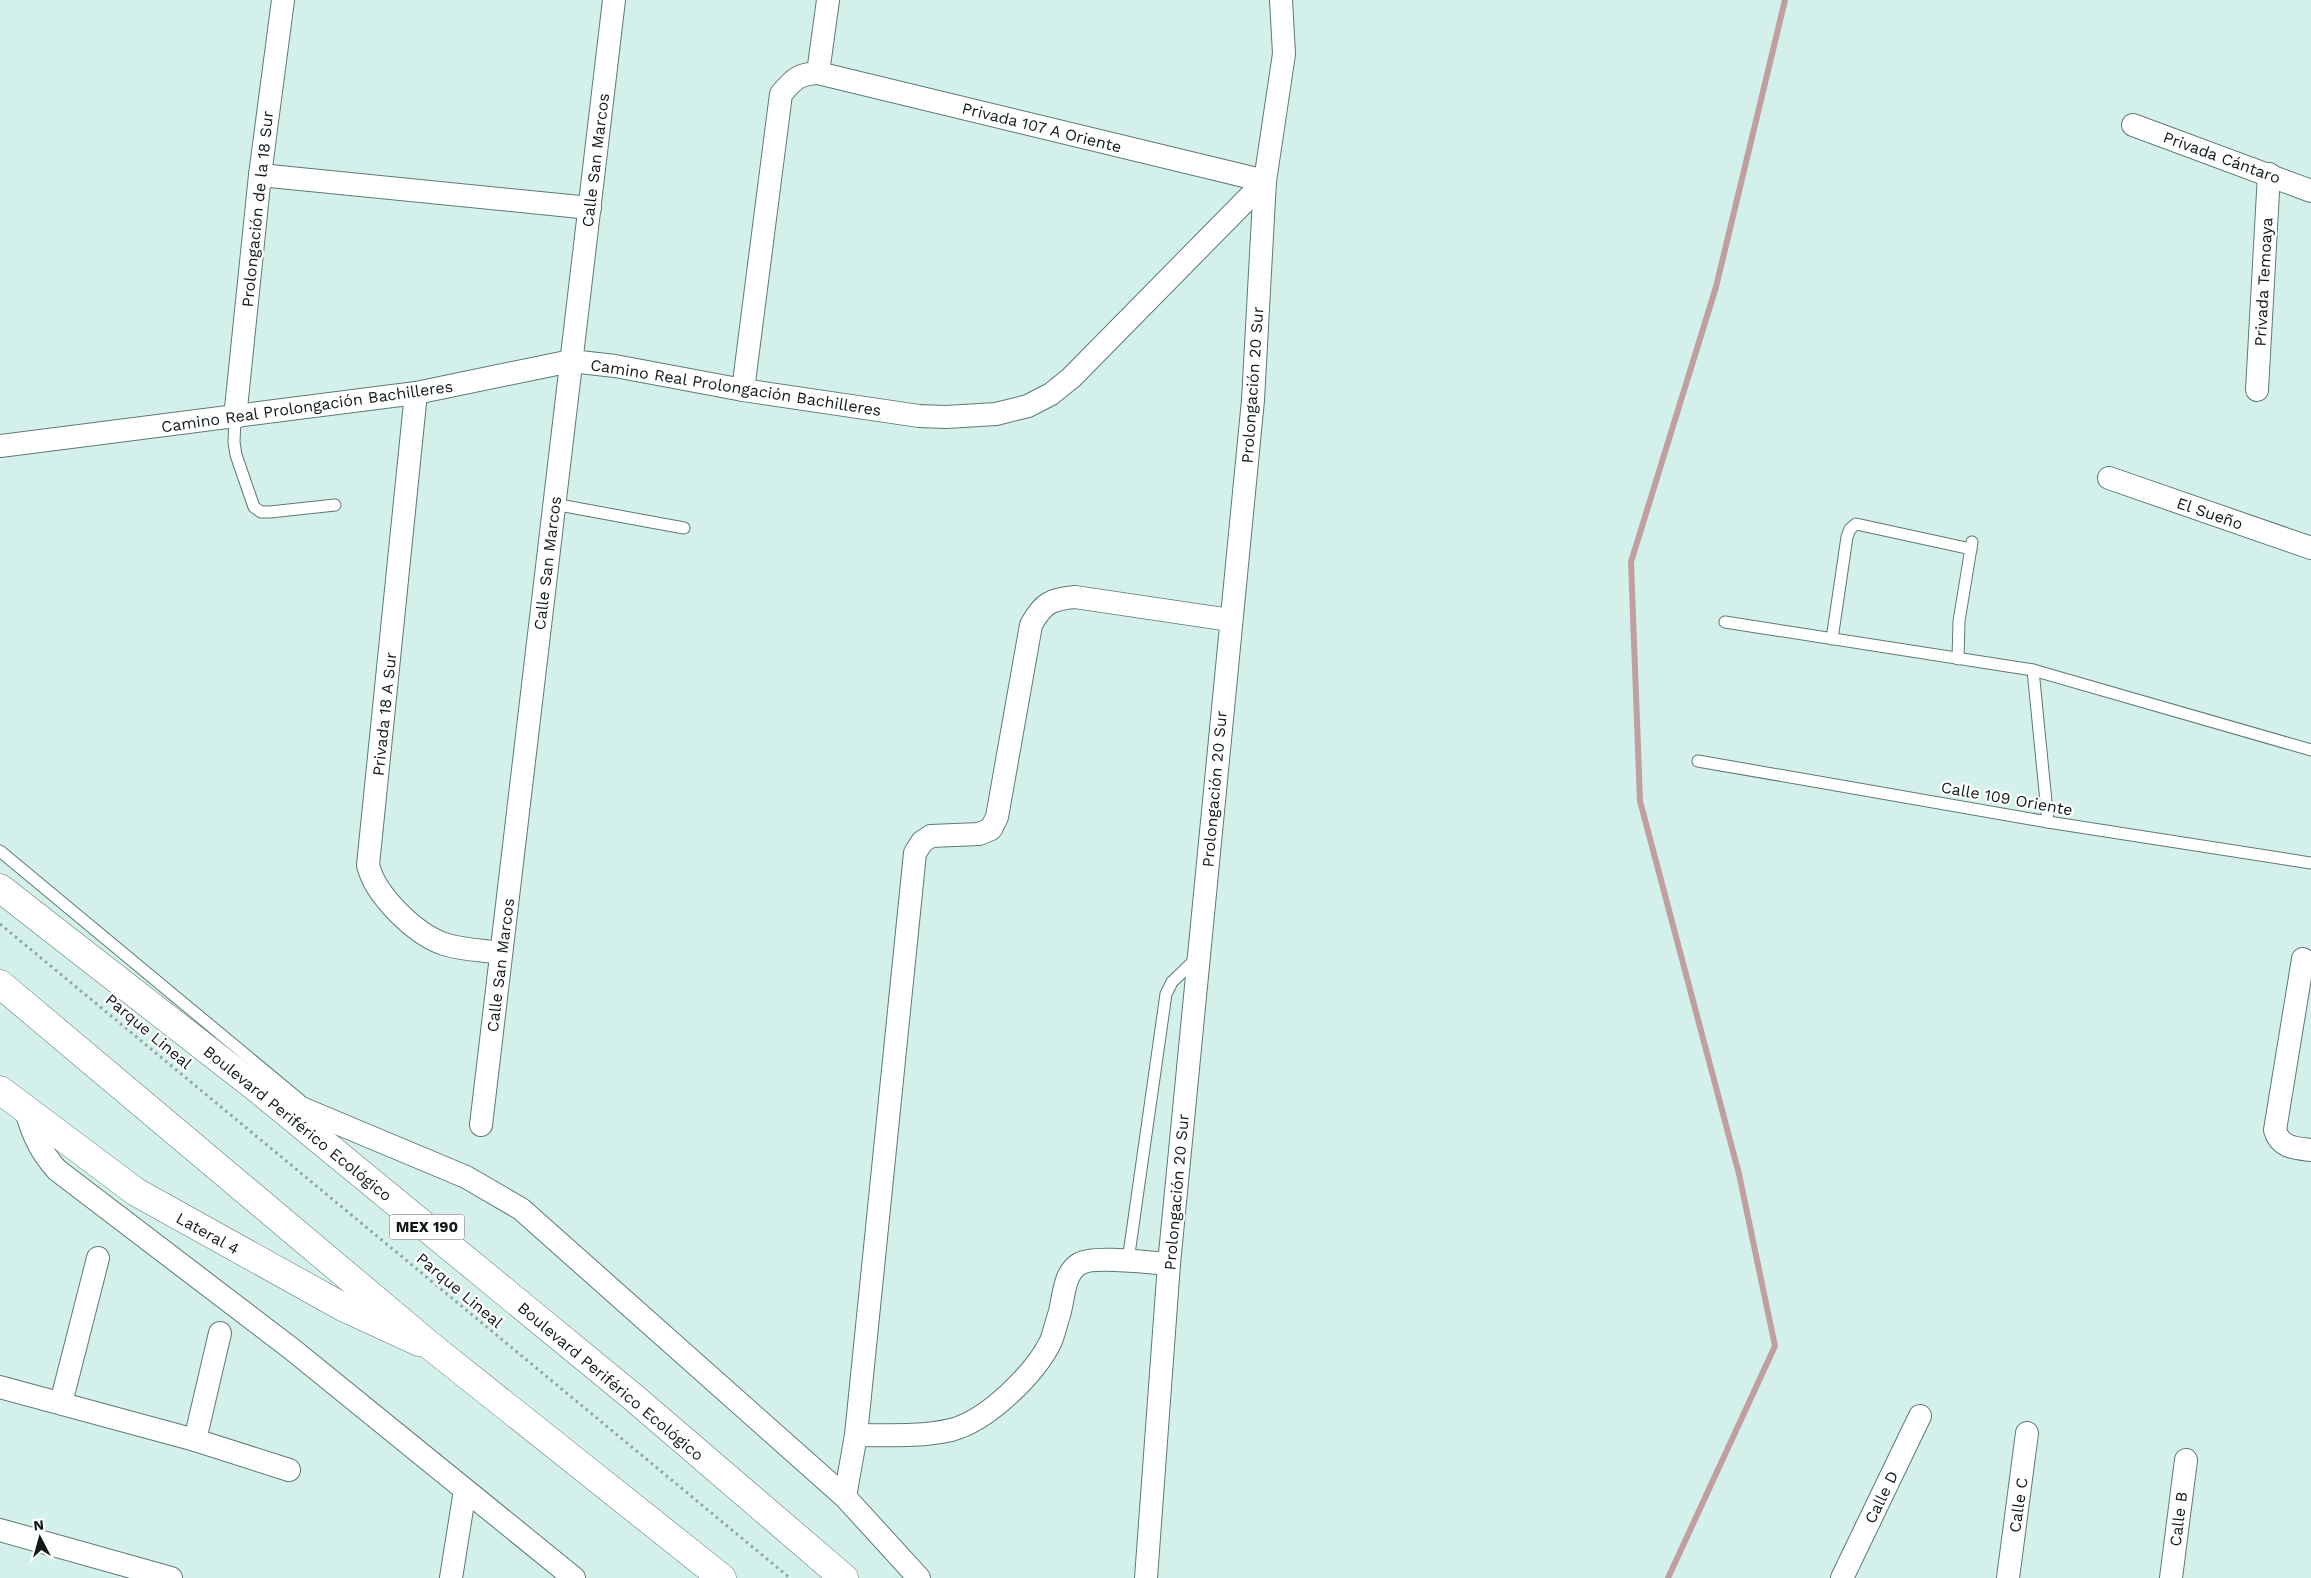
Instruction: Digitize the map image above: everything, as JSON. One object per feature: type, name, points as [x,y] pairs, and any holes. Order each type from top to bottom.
[{"type":"main road","name":"Boulevard Periférico Ecológico","points":[[0,888],[259,1090],[625,1390],[844,1578]]},
{"type":"main road","points":[[0,984],[434,1348],[722,1578]]},
{"type":"main road","name":"Lateral 4","points":[[0,1090],[136,1192],[343,1307],[434,1348]]},
{"type":"street","name":"Prolongación de la 18 Sur","points":[[235,418],[260,175],[283,0]]},
{"type":"street","name":"Calle San Marcos","points":[[481,1125],[614,0]]},
{"type":"street","points":[[743,390],[782,94],[794,79],[818,72],[828,0]]},
{"type":"street","name":"Prolongación 20 Sur","points":[[1146,1578],[1169,1264],[1230,620],[1253,400],[1265,181],[1284,54],[1281,0]]},
{"type":"street","name":"Privada 107 A Oriente","points":[[818,72],[1265,181]]},
{"type":"street","name":"Privada Cántaro","points":[[2133,125],[2311,191]]},
{"type":"street","name":"Privada Temoaya","points":[[2257,390],[2269,174]]},
{"type":"street","points":[[260,175],[590,208]]},
{"type":"street","name":"Camino Real Prolongación Bachilleres","points":[[0,446],[235,418],[416,393],[572,361],[615,366],[743,390],[928,416],[968,418],[996,414],[1028,406],[1051,394],[1072,378],[1265,181]]},
{"type":"street","name":"Privada 18 A Sur","points":[[416,393],[368,865],[371,878],[388,903],[432,939],[446,944],[501,953]]},
{"type":"street","name":"El Sueño","points":[[2109,478],[2311,548]]},
{"type":"street","points":[[846,1496],[856,1435],[915,853],[922,842],[931,836],[979,834],[991,829],[997,816],[1031,624],[1046,604],[1057,598],[1075,597],[1230,620]]},
{"type":"street","points":[[2303,958],[2275,1130],[2283,1144],[2293,1148],[2311,1150]]},
{"type":"street","points":[[259,1090],[466,1177],[521,1209],[846,1496],[919,1578]]},
{"type":"street","points":[[26,1111],[34,1139],[43,1154],[57,1170],[293,1350],[574,1578]]},
{"type":"street","points":[[61,1403],[98,1258]]},
{"type":"street","points":[[856,1435],[904,1436],[951,1430],[974,1421],[1022,1381],[1038,1360],[1051,1340],[1069,1275],[1078,1265],[1087,1260],[1169,1264]]},
{"type":"street","points":[[195,1440],[220,1333]]},
{"type":"street","points":[[0,1387],[195,1440],[289,1470]]},
{"type":"street","name":"Calle D","points":[[1842,1578],[1920,1416]]},
{"type":"street","name":"Calle C","points":[[2008,1578],[2027,1433]]},
{"type":"street","name":"Calle B","points":[[2171,1578],[2186,1460]]},
{"type":"street","points":[[450,1578],[465,1490]]},
{"type":"street","points":[[0,1530],[171,1578]]},
{"type":"lane","points":[[235,418],[235,448],[254,507],[260,512],[270,512],[334,505]]},
{"type":"lane","points":[[554,504],[684,528]]},
{"type":"lane","points":[[1832,639],[1847,537],[1850,529],[1856,524],[1972,546],[1959,621],[1958,659]]},
{"type":"lane","points":[[1725,622],[2033,670],[2311,750]]},
{"type":"lane","points":[[2033,670],[2048,822]]},
{"type":"lane","name":"Calle 109 Oriente","points":[[1698,761],[2048,822],[2311,863]]},
{"type":"lane","points":[[0,851],[316,1114]]},
{"type":"lane","points":[[1128,1262],[1166,994],[1172,982],[1198,956]]},
{"type":"path","name":"Parque Lineal","points":[[0,924],[790,1578]]},
{"type":"waterway","points":[[1668,1578],[1775,1346],[1739,1174],[1640,801],[1631,562],[1716,287],[1785,0]]}]
